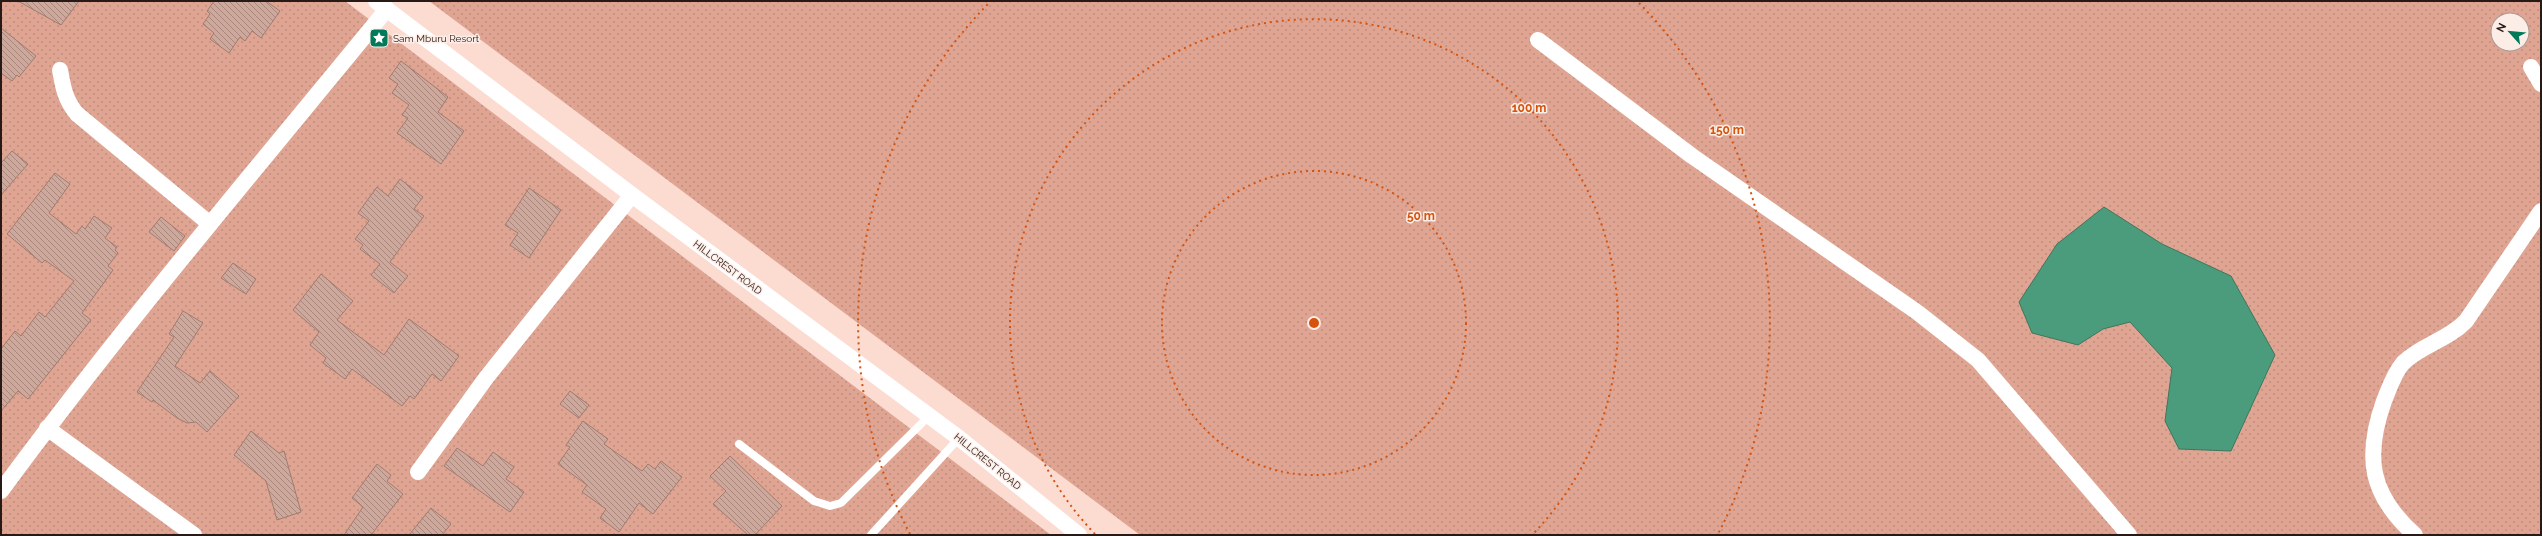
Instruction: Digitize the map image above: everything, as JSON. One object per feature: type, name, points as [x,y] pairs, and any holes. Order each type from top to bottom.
[{"type":"street","name":"HILLCREST ROAD","points":[[381,5],[632,195],[959,438],[1079,535]]},
{"type":"street","points":[[1,491],[48,428],[381,5]]},
{"type":"street","points":[[1538,40],[1692,156],[1917,312],[1978,360],[2128,535]]},
{"type":"street","points":[[2532,67],[2541,84]]},
{"type":"street","points":[[60,70],[66,97],[77,114],[210,224]]},
{"type":"street","points":[[418,472],[486,378],[632,195]]},
{"type":"street","points":[[2415,535],[2388,506],[2372,466],[2373,440],[2388,393],[2403,364],[2456,332],[2466,320],[2541,211]]},
{"type":"street","points":[[48,428],[194,535]]},
{"type":"lane","points":[[739,444],[814,501],[830,506],[840,503],[929,416]]},
{"type":"lane","points":[[871,535],[959,438]]},
{"type":"shaded area","points":[[1,1],[345,1],[1051,535],[1,535]]},
{"type":"shaded area","points":[[429,1],[2541,1],[2541,535],[1140,535]]},
{"type":"shaded area","points":[[2104,207],[2162,244],[2231,276],[2275,355],[2231,451],[2179,449],[2165,421],[2172,368],[2130,322],[2103,329],[2078,345],[2032,333],[2019,302],[2057,244]]},
{"type":"building","points":[[18,1],[79,1],[61,25]]},
{"type":"building","points":[[214,1],[266,1],[280,11],[261,38],[252,31],[245,41],[240,37],[229,53],[210,39],[214,33],[203,24],[210,14],[207,11]]},
{"type":"building","points":[[1,28],[36,56],[19,77],[17,75],[12,81],[1,73]]},
{"type":"building","points":[[401,61],[448,97],[438,112],[464,131],[441,164],[397,133],[408,118],[402,115],[409,105],[392,93],[398,84],[389,78]]},
{"type":"building","points":[[12,151],[28,164],[1,195],[1,163]]},
{"type":"building","points":[[55,173],[70,184],[49,213],[76,234],[82,226],[85,229],[94,216],[112,228],[105,238],[117,247],[115,250],[118,253],[108,266],[113,270],[82,313],[91,320],[28,399],[18,391],[1,411],[1,349],[15,331],[21,336],[39,312],[45,317],[74,281],[45,260],[42,263],[7,234]]},
{"type":"building","points":[[400,179],[423,197],[414,209],[424,216],[390,262],[408,276],[394,293],[371,275],[380,264],[360,249],[363,245],[355,239],[369,221],[358,213],[377,187],[388,196]]},
{"type":"building","points":[[529,188],[561,210],[529,258],[510,245],[518,233],[505,225]]},
{"type":"building","points":[[161,217],[185,236],[174,251],[149,232]]},
{"type":"building","points":[[233,263],[256,279],[246,294],[221,278]]},
{"type":"building","points":[[321,274],[353,301],[337,320],[384,355],[409,319],[459,356],[441,381],[432,374],[414,399],[410,396],[402,406],[352,369],[345,379],[323,363],[326,358],[310,345],[319,332],[293,310]]},
{"type":"building","points":[[183,311],[203,323],[175,366],[200,383],[210,371],[239,396],[207,432],[196,422],[187,423],[177,418],[153,400],[152,402],[137,392],[174,337],[169,334]]},
{"type":"building","points":[[570,391],[589,405],[579,418],[560,404]]},
{"type":"building","points":[[583,421],[608,439],[604,444],[642,471],[648,464],[655,469],[661,461],[682,477],[653,514],[639,503],[619,532],[600,518],[606,509],[582,492],[587,485],[558,464],[570,447],[566,445]]},
{"type":"building","points":[[251,431],[279,453],[284,451],[301,512],[277,520],[266,481],[234,455]]},
{"type":"building","points":[[457,448],[483,466],[493,452],[514,467],[506,479],[524,492],[510,512],[444,466]]},
{"type":"building","points":[[730,456],[782,506],[755,535],[748,535],[713,504],[726,491],[710,476]]},
{"type":"building","points":[[377,464],[391,475],[387,481],[403,494],[371,535],[344,535],[363,507],[352,498]]},
{"type":"building","points":[[431,508],[451,524],[442,535],[409,535]]},
{"type":"place","name":"Sam Mburu Resort","points":[[379,38]]}]
